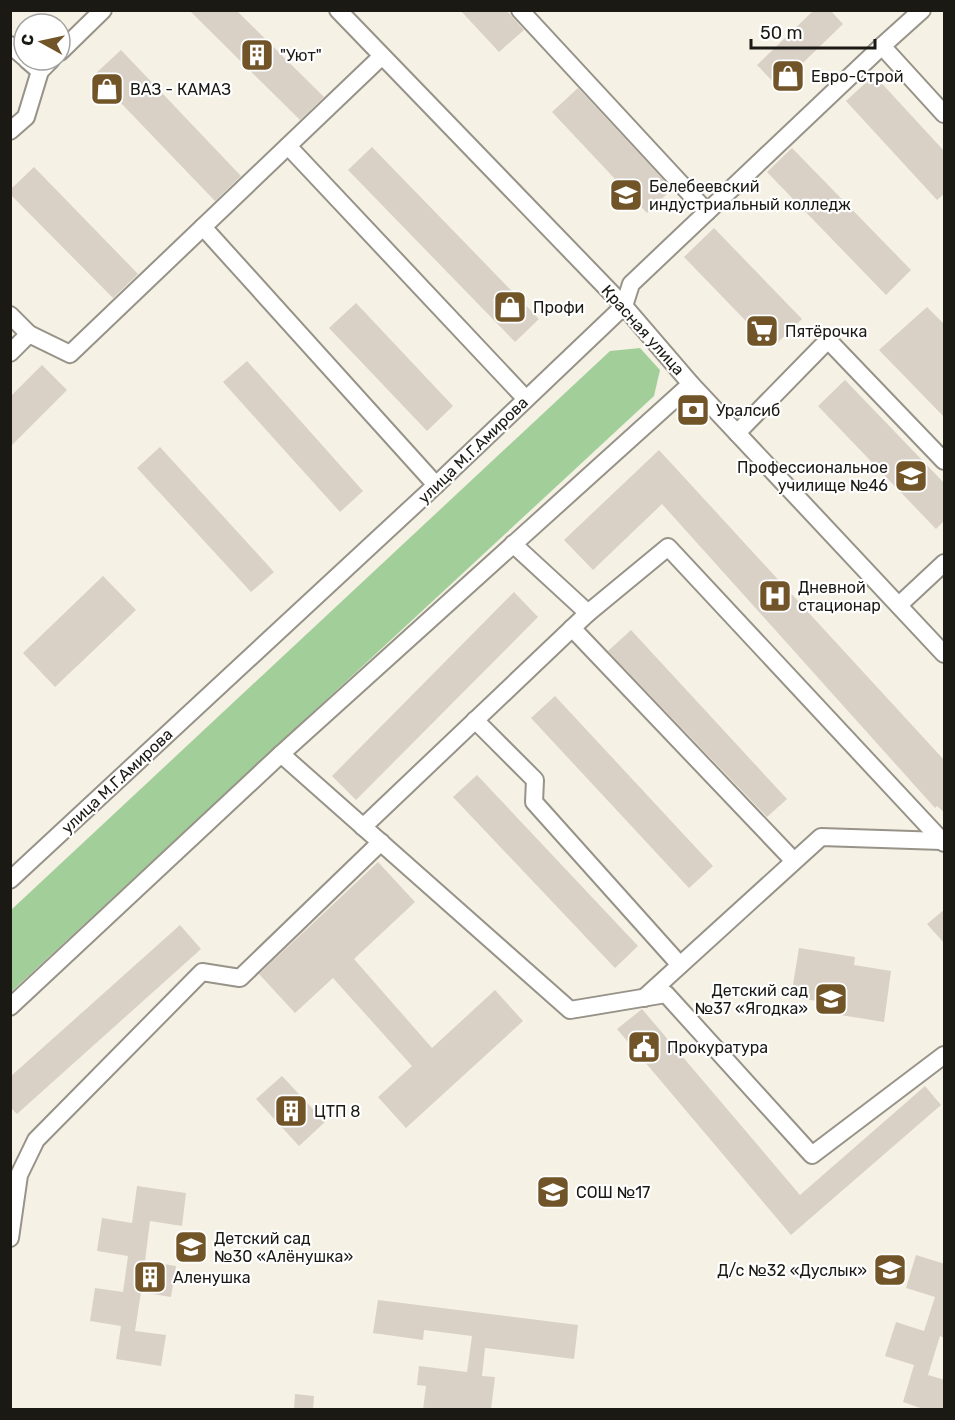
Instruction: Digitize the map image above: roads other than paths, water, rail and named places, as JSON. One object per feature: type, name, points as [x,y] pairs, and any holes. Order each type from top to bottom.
[{"type":"street","points":[[72,41],[104,10]]},
{"type":"street","name":"Красная улица","points":[[338,10],[624,306],[691,384],[945,654]]},
{"type":"street","points":[[520,10],[707,212]]},
{"type":"street","name":"улица М.Г.Амирова","points":[[14,871],[436,485],[624,306],[631,284],[922,10]]},
{"type":"street","points":[[882,46],[945,114]]},
{"type":"street","points":[[10,315],[29,334],[70,354],[382,56]]},
{"type":"street","points":[[10,131],[26,117],[37,72]]},
{"type":"street","points":[[288,146],[526,399]]},
{"type":"street","points":[[203,227],[436,485]]},
{"type":"street","points":[[10,353],[29,334]]},
{"type":"street","points":[[737,433],[828,340],[945,461]]},
{"type":"street","points":[[10,1006],[281,754],[691,384]]},
{"type":"street","points":[[513,544],[588,613]]},
{"type":"street","points":[[363,827],[588,613],[668,547],[943,842]]},
{"type":"street","points":[[898,605],[945,563]]},
{"type":"street","points":[[572,628],[794,861]]},
{"type":"street","points":[[475,720],[535,780],[534,802],[680,965]]},
{"type":"street","points":[[281,754],[570,1010],[666,994],[813,1155],[945,1055]]},
{"type":"street","points":[[644,998],[821,837],[943,842]]},
{"type":"street","points":[[10,1238],[19,1174],[36,1140],[202,972],[240,978],[381,843]]},
{"type":"place","name":"\"Уют\"","points":[[257,55]]},
{"type":"place","name":"Евро-Строй","points":[[788,76]]},
{"type":"place","name":"ВАЗ - КАМАЗ","points":[[107,89]]},
{"type":"place","name":"Белебеевский индустриальный колледж","points":[[626,195]]},
{"type":"place","name":"Профи","points":[[510,307]]},
{"type":"place","name":"Пятёрочка","points":[[762,331]]},
{"type":"place","name":"Уралсиб","points":[[693,410]]},
{"type":"place","name":"Профессиональное училище №46","points":[[911,476]]},
{"type":"place","name":"Дневной стационар","points":[[775,596]]},
{"type":"place","name":"Детский сад №37 «Ягодка»","points":[[831,999]]},
{"type":"place","name":"Прокуратура","points":[[644,1047]]},
{"type":"place","name":"ЦТП 8","points":[[291,1111]]},
{"type":"place","name":"СОШ №17","points":[[553,1192]]},
{"type":"place","name":"Детский сад №30 «Алёнушка»","points":[[191,1247]]},
{"type":"place","name":"Д/с №32 «Дуслык»","points":[[890,1270]]},
{"type":"place","name":"Аленушка","points":[[150,1277]]}]
